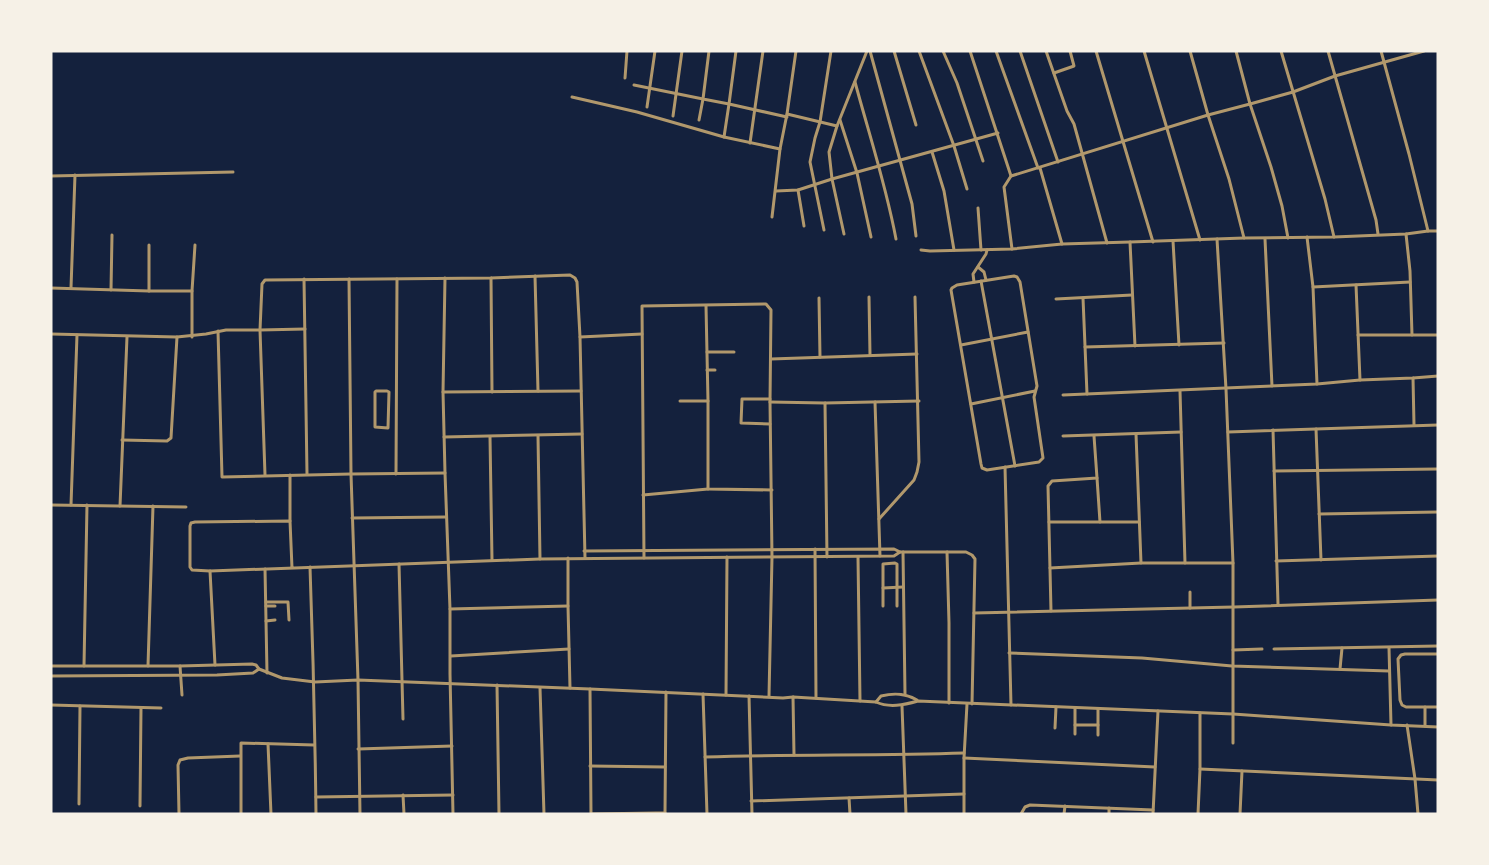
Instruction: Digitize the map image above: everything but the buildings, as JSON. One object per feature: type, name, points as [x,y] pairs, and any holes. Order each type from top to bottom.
[{"type":"street","points":[[625,78],[627,51]]},
{"type":"street","points":[[647,107],[655,51]]},
{"type":"street","points":[[673,116],[682,51]]},
{"type":"street","points":[[699,120],[709,51]]},
{"type":"street","points":[[724,137],[736,51]]},
{"type":"street","points":[[750,143],[763,51]]},
{"type":"street","points":[[772,217],[780,149],[796,51]]},
{"type":"street","points":[[824,230],[810,162],[820,122],[831,51]]},
{"type":"street","points":[[844,234],[832,179],[829,152],[854,81],[868,51]]},
{"type":"street","points":[[868,51],[912,204],[916,236]]},
{"type":"street","points":[[894,51],[916,125]]},
{"type":"street","points":[[919,51],[954,146],[967,189]]},
{"type":"street","points":[[943,51],[957,83],[983,161]]},
{"type":"street","points":[[970,51],[1011,176]]},
{"type":"street","points":[[996,51],[1039,168],[1062,244]]},
{"type":"street","points":[[1020,51],[1058,162]]},
{"type":"street","points":[[1046,51],[1067,111],[1074,124],[1107,243]]},
{"type":"street","points":[[1054,73],[1074,65],[1070,51]]},
{"type":"street","points":[[1096,51],[1153,242]]},
{"type":"street","points":[[1144,51],[1200,240]]},
{"type":"street","points":[[1190,51],[1229,180],[1244,238]]},
{"type":"street","points":[[1236,51],[1250,104],[1282,206],[1288,238]]},
{"type":"street","points":[[1281,51],[1325,198],[1334,237]]},
{"type":"street","points":[[1328,51],[1376,220],[1378,234]]},
{"type":"street","points":[[1381,51],[1428,231]]},
{"type":"street","points":[[1012,249],[1004,187],[1011,176],[1208,115],[1293,92],[1336,76],[1424,51]]},
{"type":"street","points":[[854,81],[879,166],[896,239]]},
{"type":"street","points":[[634,85],[837,126]]},
{"type":"street","points":[[572,97],[637,112],[724,137],[780,149]]},
{"type":"street","points":[[839,120],[856,172],[871,237]]},
{"type":"street","points":[[776,191],[798,190],[998,133]]},
{"type":"street","points":[[932,152],[944,191],[954,250]]},
{"type":"street","points":[[51,176],[233,172]]},
{"type":"street","points":[[71,288],[75,175]]},
{"type":"street","points":[[798,190],[804,226]]},
{"type":"street","points":[[978,208],[981,250]]},
{"type":"street","points":[[921,250],[987,250],[1062,244],[1334,237],[1438,231]]},
{"type":"street","points":[[1406,234],[1412,335]]},
{"type":"street","points":[[111,290],[112,235]]},
{"type":"street","points":[[1308,237],[1313,287],[1317,384]]},
{"type":"street","points":[[1217,239],[1224,343],[1233,563],[1233,743]]},
{"type":"street","points":[[1265,239],[1272,386]]},
{"type":"street","points":[[1173,241],[1179,345]]},
{"type":"street","points":[[1130,242],[1135,346]]},
{"type":"street","points":[[149,245],[149,291]]},
{"type":"street","points":[[192,336],[195,245]]},
{"type":"street","points":[[974,282],[973,274],[987,250]]},
{"type":"street","points":[[978,266],[984,272],[986,280]]},
{"type":"street","points":[[265,475],[260,330],[262,284],[265,280],[491,278],[570,275],[575,278],[576,282],[580,337],[585,558]]},
{"type":"street","points":[[534,276],[538,392]]},
{"type":"street","points":[[1010,276],[1017,277],[1020,282],[1037,386],[1034,397],[1042,458],[1039,462],[987,470],[984,470],[981,466],[951,290],[957,285],[981,281],[1010,276]]},
{"type":"street","points":[[396,474],[397,278]]},
{"type":"street","points":[[444,278],[443,392],[450,609],[453,814]]},
{"type":"street","points":[[491,278],[492,392]]},
{"type":"street","points":[[304,279],[307,474]]},
{"type":"street","points":[[349,279],[351,474],[358,680],[360,814]]},
{"type":"street","points":[[981,281],[1015,466]]},
{"type":"street","points":[[1313,287],[1410,282]]},
{"type":"street","points":[[1356,285],[1360,380]]},
{"type":"street","points":[[51,288],[192,291]]},
{"type":"street","points":[[1056,299],[1132,295]]},
{"type":"street","points":[[869,297],[870,355]]},
{"type":"street","points":[[879,519],[914,480],[918,472],[919,401],[916,297]]},
{"type":"street","points":[[819,298],[820,357]]},
{"type":"street","points":[[1083,298],[1088,394]]},
{"type":"street","points":[[644,558],[642,306],[706,306],[763,303],[769,306],[771,310],[772,557],[770,696]]},
{"type":"street","points":[[706,306],[708,489]]},
{"type":"street","points":[[51,334],[177,337],[226,330],[305,329]]},
{"type":"street","points":[[218,331],[222,477],[445,473]]},
{"type":"street","points":[[961,345],[1028,332]]},
{"type":"street","points":[[580,337],[642,334]]},
{"type":"street","points":[[1358,335],[1438,334]]},
{"type":"street","points":[[71,505],[77,335]]},
{"type":"street","points":[[120,506],[127,337]]},
{"type":"street","points":[[122,440],[167,441],[171,438],[177,337]]},
{"type":"street","points":[[1085,347],[1224,343]]},
{"type":"street","points":[[707,352],[734,352]]},
{"type":"street","points":[[771,359],[917,354]]},
{"type":"street","points":[[708,370],[715,370]]},
{"type":"street","points":[[1063,395],[1226,389],[1438,376]]},
{"type":"street","points":[[1413,378],[1414,425]]},
{"type":"street","points":[[388,391],[389,398],[389,428],[375,427],[375,392],[388,391]]},
{"type":"street","points":[[443,392],[581,391]]},
{"type":"street","points":[[971,404],[1035,391]]},
{"type":"street","points":[[1180,391],[1185,563]]},
{"type":"street","points":[[389,398],[396,398]]},
{"type":"street","points":[[770,424],[742,424],[742,399],[825,403],[919,401]]},
{"type":"street","points":[[680,401],[708,401]]},
{"type":"street","points":[[875,402],[880,556]]},
{"type":"street","points":[[825,403],[827,557]]},
{"type":"street","points":[[389,409],[396,409]]},
{"type":"street","points":[[389,421],[396,421]]},
{"type":"street","points":[[1228,432],[1438,425]]},
{"type":"street","points":[[1316,429],[1321,560]]},
{"type":"street","points":[[1274,430],[1278,605]]},
{"type":"street","points":[[1063,436],[1181,432]]},
{"type":"street","points":[[444,437],[582,434]]},
{"type":"street","points":[[1136,434],[1141,563]]},
{"type":"street","points":[[538,436],[540,559]]},
{"type":"street","points":[[1094,436],[1100,522]]},
{"type":"street","points":[[490,437],[492,560]]},
{"type":"street","points":[[1005,467],[1011,706]]},
{"type":"street","points":[[1274,471],[1438,470]]},
{"type":"street","points":[[290,475],[292,568]]},
{"type":"street","points":[[1051,611],[1048,486],[1052,481],[1097,478]]},
{"type":"street","points":[[643,495],[708,489],[772,490]]},
{"type":"street","points":[[51,505],[186,507]]},
{"type":"street","points":[[84,666],[87,505]]},
{"type":"street","points":[[148,666],[153,506]]},
{"type":"street","points":[[1319,514],[1438,512]]},
{"type":"street","points":[[352,518],[446,517]]},
{"type":"street","points":[[290,521],[191,523],[190,566],[192,570],[210,571],[568,558],[858,557],[894,556],[901,552]]},
{"type":"street","points":[[1049,522],[1139,522]]},
{"type":"street","points":[[815,549],[816,698]]},
{"type":"street","points":[[584,551],[894,549],[901,552],[966,552],[975,559],[972,704]]},
{"type":"street","points":[[901,552],[905,694]]},
{"type":"street","points":[[947,552],[949,703]]},
{"type":"street","points":[[1276,561],[1438,556]]},
{"type":"street","points":[[726,695],[727,557]]},
{"type":"street","points":[[858,557],[860,701]]},
{"type":"street","points":[[568,558],[570,688]]},
{"type":"street","points":[[883,606],[883,564],[897,563],[897,606]]},
{"type":"street","points":[[1050,568],[1141,563],[1233,563]]},
{"type":"street","points":[[399,564],[403,718]]},
{"type":"street","points":[[310,567],[315,682],[316,814]]},
{"type":"street","points":[[265,569],[267,673]]},
{"type":"street","points":[[210,571],[215,665]]},
{"type":"street","points":[[883,588],[903,587]]},
{"type":"street","points":[[1190,592],[1190,608]]},
{"type":"street","points":[[974,613],[1438,600]]},
{"type":"street","points":[[266,604],[288,602],[289,620]]},
{"type":"street","points":[[266,604],[275,606]]},
{"type":"street","points":[[450,609],[568,606]]},
{"type":"street","points":[[266,620],[275,620]]},
{"type":"street","points":[[1274,649],[1438,646]]},
{"type":"street","points":[[1340,669],[1342,648]]},
{"type":"street","points":[[1389,648],[1391,725]]},
{"type":"street","points":[[451,656],[569,650]]},
{"type":"street","points":[[1233,650],[1262,650]]},
{"type":"street","points":[[1009,653],[1142,658],[1232,666],[1389,671]]},
{"type":"street","points":[[1438,654],[1404,654],[1398,659],[1400,700],[1402,705],[1406,707],[1438,707]]},
{"type":"street","points":[[51,666],[252,664],[256,665],[259,670],[282,678],[315,682],[358,680],[783,698],[793,696],[876,702],[882,705],[902,706],[918,701],[1233,714],[1438,727]]},
{"type":"street","points":[[180,666],[182,695]]},
{"type":"street","points":[[51,676],[181,676],[246,674],[259,670]]},
{"type":"street","points":[[498,686],[499,814]]},
{"type":"street","points":[[540,688],[544,814]]},
{"type":"street","points":[[590,689],[591,814],[665,813],[666,692]]},
{"type":"street","points":[[703,694],[706,814]]},
{"type":"street","points":[[876,702],[880,696],[899,694],[905,694],[918,701]]},
{"type":"street","points":[[749,696],[752,814]]},
{"type":"street","points":[[793,696],[794,755]]},
{"type":"street","points":[[964,814],[964,753],[967,704]]},
{"type":"street","points":[[51,705],[161,708]]},
{"type":"street","points":[[79,804],[80,706]]},
{"type":"street","points":[[902,706],[906,814]]},
{"type":"street","points":[[1055,728],[1056,707]]},
{"type":"street","points":[[1425,707],[1426,726]]},
{"type":"street","points":[[140,806],[141,708]]},
{"type":"street","points":[[1075,708],[1075,734]]},
{"type":"street","points":[[1098,709],[1098,735]]},
{"type":"street","points":[[1021,814],[1025,807],[1030,805],[1153,812],[1158,711]]},
{"type":"street","points":[[1198,814],[1200,713]]},
{"type":"street","points":[[1075,725],[1098,726]]},
{"type":"street","points":[[1407,725],[1418,814]]},
{"type":"street","points":[[241,814],[240,746],[242,743],[314,745]]},
{"type":"street","points":[[268,744],[271,814]]},
{"type":"street","points":[[358,749],[452,746]]},
{"type":"street","points":[[705,757],[964,753]]},
{"type":"street","points":[[179,814],[178,771],[180,760],[240,756]]},
{"type":"street","points":[[964,758],[1155,767]]},
{"type":"street","points":[[590,766],[665,766]]},
{"type":"street","points":[[1200,769],[1438,780]]},
{"type":"street","points":[[1240,814],[1242,771]]},
{"type":"street","points":[[751,800],[964,794]]},
{"type":"street","points":[[316,797],[453,795]]},
{"type":"street","points":[[403,796],[404,814]]},
{"type":"street","points":[[849,798],[850,814]]},
{"type":"street","points":[[1064,814],[1065,806]]},
{"type":"street","points":[[1109,808],[1109,814]]}]
